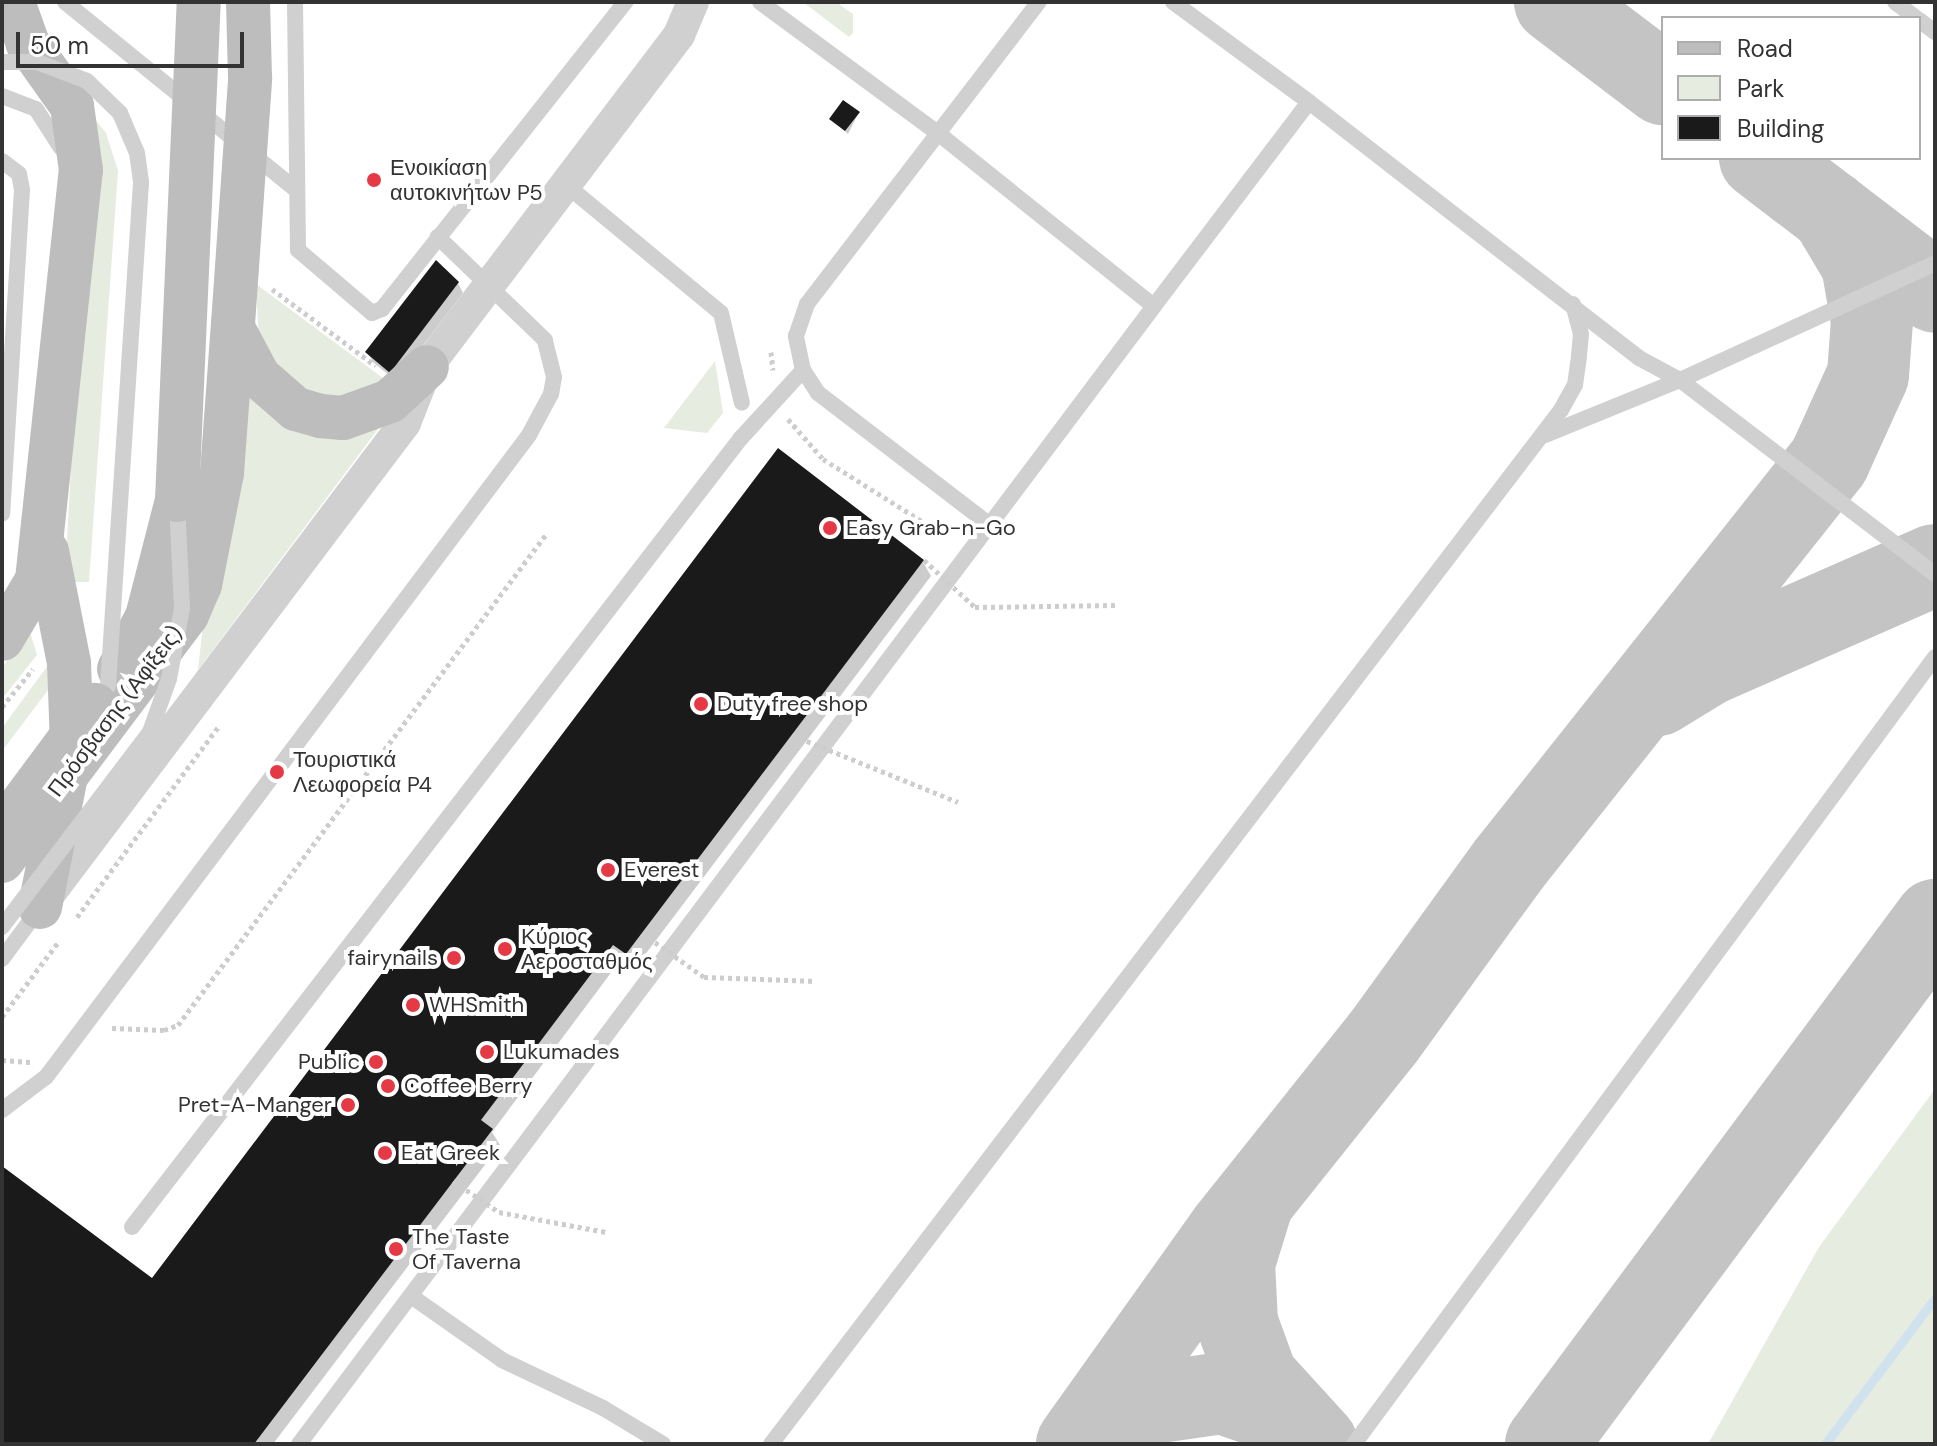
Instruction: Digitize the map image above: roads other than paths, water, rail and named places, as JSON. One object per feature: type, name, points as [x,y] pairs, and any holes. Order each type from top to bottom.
[{"type":"street","points":[[2,639],[37,580],[81,170],[79,133],[56,78],[28,44],[13,2]]},
{"type":"street","points":[[2,830],[101,695],[147,617],[177,500],[199,2]]},
{"type":"street","name":"Πρόσβασης (Αφίξεις)","points":[[2,861],[187,615],[210,552],[222,473],[233,326],[250,78],[248,2]]},
{"type":"street","points":[[233,326],[245,356],[275,394],[296,409],[343,418],[390,401],[427,367],[686,24],[693,2]]},
{"type":"street","points":[[40,907],[405,423],[427,367]]},
{"type":"street","points":[[40,907],[71,770],[69,663],[44,533]]},
{"type":"lane","points":[[65,2],[294,188]]},
{"type":"lane","points":[[295,2],[294,188],[303,259],[366,311],[382,309],[625,2]]},
{"type":"lane","points":[[760,2],[939,134],[1154,306]]},
{"type":"lane","points":[[990,525],[818,393],[803,370],[796,336],[807,304],[1039,2]]},
{"type":"lane","points":[[1173,2],[1309,102],[1639,358],[1680,380],[1935,574]]},
{"type":"lane","points":[[1895,2],[1914,16]]},
{"type":"lane","points":[[2,62],[37,62],[87,81],[120,113],[137,153],[141,183],[101,695]]},
{"type":"lane","points":[[2,96],[36,109],[60,146],[68,269]]},
{"type":"lane","points":[[299,1444],[1309,102]]},
{"type":"lane","points":[[2,161],[19,174],[22,190],[2,513]]},
{"type":"lane","points":[[565,184],[721,313],[742,403]]},
{"type":"lane","points":[[2,1110],[46,1077],[529,435],[551,394],[551,359],[533,323],[438,237]]},
{"type":"lane","points":[[1542,436],[1680,380],[1935,263]]},
{"type":"lane","points":[[771,1444],[1542,436],[1575,385],[1581,334],[1573,304]]},
{"type":"lane","points":[[132,1227],[741,438],[803,370]]},
{"type":"lane","points":[[2,927],[150,732],[169,679],[182,608],[177,500]]},
{"type":"lane","points":[[1354,1444],[1935,657]]},
{"type":"lane","points":[[2,959],[40,907]]},
{"type":"lane","points":[[411,1296],[502,1360],[615,1414],[663,1444]]},
{"type":"waterway","points":[[1825,1444],[1935,1298]]},
{"type":"place","name":"Ενοικίαση αυτοκινήτων P5","points":[[374,180]]},
{"type":"place","name":"Easy Grab-n-Go","points":[[830,528]]},
{"type":"place","name":"Duty free shop","points":[[701,704]]},
{"type":"place","name":"Τουριστικά Λεωφορεία P4","points":[[277,772]]},
{"type":"place","name":"Everest","points":[[608,870]]},
{"type":"place","name":"Κύριος Αεροσταθμός","points":[[505,949]]},
{"type":"place","name":"fairynails","points":[[454,958]]},
{"type":"place","name":"WHSmith","points":[[413,1005]]},
{"type":"place","name":"Lukumades","points":[[487,1052]]},
{"type":"place","name":"Public","points":[[376,1062]]},
{"type":"place","name":"Coffee Berry","points":[[388,1086]]},
{"type":"place","name":"Pret-A-Manger","points":[[348,1105]]},
{"type":"place","name":"Eat Greek","points":[[385,1153]]},
{"type":"place","name":"The Taste Of Taverna","points":[[396,1249]]}]
